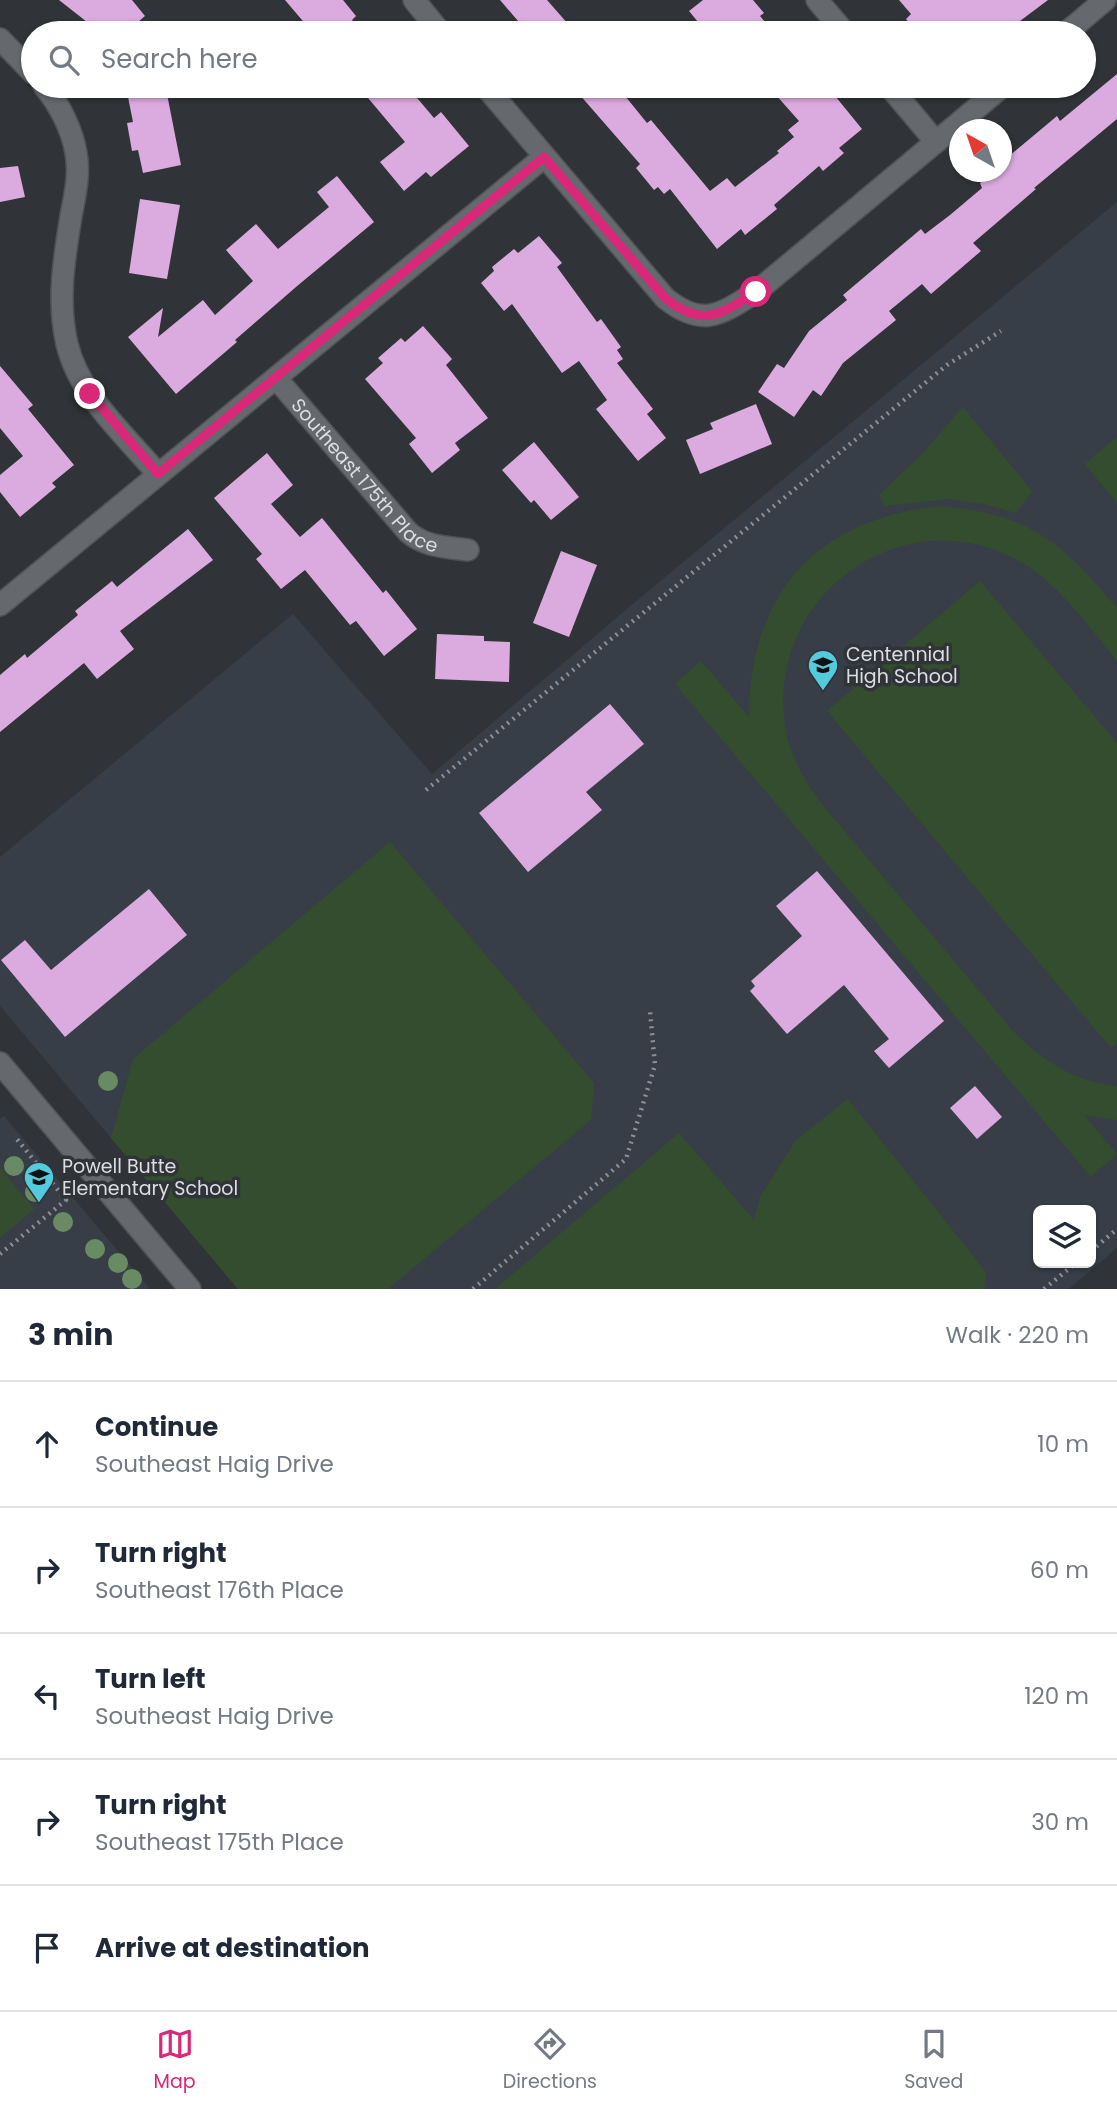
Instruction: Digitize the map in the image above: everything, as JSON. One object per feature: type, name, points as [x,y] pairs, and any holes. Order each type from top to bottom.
[{"type":"street","points":[[414,0],[431,21]]},
{"type":"street","points":[[817,0],[835,21]]},
{"type":"street","points":[[1080,21],[1105,0]]},
{"type":"street","points":[[0,39],[21,61]]},
{"type":"street","points":[[54,98],[69,129],[76,153],[77,179],[61,292],[67,346],[90,394],[158,474]]},
{"type":"street","points":[[495,98],[665,298],[696,317],[709,317],[756,292],[989,98]]},
{"type":"street","points":[[899,98],[936,142]]},
{"type":"street","points":[[0,605],[544,157]]},
{"type":"street","name":"Southeast 175th Place","points":[[276,378],[418,541],[468,550]]},
{"type":"street","points":[[0,1063],[190,1289]]},
{"type":"path","points":[[426,790],[947,365],[1001,331]]},
{"type":"path","points":[[473,1289],[626,1159],[654,1065],[650,1011]]},
{"type":"path","points":[[0,1254],[66,1200],[16,1138]]},
{"type":"path","points":[[1096,1247],[1117,1229]]},
{"type":"path","points":[[1044,1289],[1070,1268]]},
{"type":"shaded area","name":"Centennial High School","points":[[1117,202],[1117,1248],[1096,1266],[1096,1205],[1033,1205],[1033,1268],[1094,1268],[1069,1289],[238,1289],[0,1006],[0,857],[293,614],[432,774]]},
{"type":"shaded area","name":"Powell Butte Elementary School","points":[[4,1116],[150,1289],[0,1289],[0,1119]]},
{"type":"green space","points":[[963,407],[1032,491],[1016,513],[984,504],[950,499],[884,506],[879,495],[922,454]]},
{"type":"green space","points":[[1117,437],[1117,503],[1085,464]]},
{"type":"green space","points":[[941,506],[972,510],[1021,524],[1061,549],[1117,608],[1117,661],[1061,594],[1021,562],[976,544],[932,541],[890,550],[852,570],[820,599],[797,636],[785,679],[787,737],[798,766],[820,802],[1013,1031],[1060,1068],[1087,1080],[1117,1086],[1117,1120],[1084,1115],[1117,1154],[1091,1177],[675,684],[701,661],[749,717],[752,673],[762,633],[777,599],[799,570],[826,545],[859,527],[897,513]]},
{"type":"green space","points":[[980,581],[1117,743],[1117,1043],[1111,1048],[827,711]]},
{"type":"green space","points":[[390,842],[594,1083],[591,1120],[388,1289],[238,1289],[111,1138],[133,1059]]},
{"type":"green space","points":[[848,1099],[986,1272],[984,1289],[495,1289],[679,1133],[754,1220],[760,1197],[796,1140]]},
{"type":"green space","points":[[0,1168],[34,1209],[0,1238]]},
{"type":"building","points":[[59,0],[132,0],[145,16],[139,21],[86,21]]},
{"type":"building","points":[[285,0],[343,0],[356,16],[353,21],[303,21]]},
{"type":"building","points":[[500,0],[547,0],[565,21],[518,21]]},
{"type":"building","points":[[703,0],[753,0],[764,13],[760,16],[764,21],[697,21],[689,11]]},
{"type":"building","points":[[899,0],[1048,0],[1020,21],[908,21],[906,19],[911,14]]},
{"type":"building","points":[[1117,74],[1117,119],[973,243],[981,251],[931,294],[922,284],[889,311],[896,320],[843,363],[821,396],[813,390],[794,417],[758,392],[777,364],[784,368],[809,331],[847,300],[843,295],[921,229],[925,234],[950,215],[982,188],[981,182],[1012,182],[1012,154],[1057,116],[1060,121],[1088,98],[1096,98],[1096,91]]},
{"type":"building","points":[[128,98],[168,98],[181,165],[143,173],[138,150],[132,151],[127,123],[133,122]]},
{"type":"building","points":[[368,98],[417,98],[434,118],[441,112],[469,146],[431,177],[426,172],[404,191],[380,162],[405,142]]},
{"type":"building","points":[[582,98],[627,98],[647,123],[651,120],[710,191],[727,178],[735,187],[779,153],[777,151],[794,137],[788,130],[799,121],[779,98],[837,98],[862,129],[839,148],[844,153],[823,171],[819,166],[774,205],[777,209],[745,235],[741,229],[717,249],[670,189],[664,194],[658,187],[654,190],[636,168],[640,164]]},
{"type":"building","points":[[18,166],[25,197],[0,202],[0,168]]},
{"type":"building","points":[[337,176],[374,222],[176,394],[128,337],[163,308],[158,337],[203,300],[215,315],[253,281],[226,250],[256,224],[278,249],[329,207],[317,192]]},
{"type":"building","points":[[140,199],[180,205],[167,279],[129,273]]},
{"type":"building","points":[[539,236],[562,263],[557,267],[597,322],[601,319],[621,347],[617,350],[623,359],[617,363],[653,409],[647,414],[666,438],[638,461],[596,409],[607,400],[579,361],[562,373],[512,304],[504,311],[481,283],[494,271],[492,267],[514,249],[518,253]]},
{"type":"building","points":[[423,326],[452,359],[446,365],[488,418],[455,443],[460,450],[432,473],[409,444],[416,438],[365,379],[383,363],[378,358],[401,338],[405,342]]},
{"type":"building","points":[[0,366],[33,405],[28,409],[74,465],[52,483],[56,487],[20,517],[0,492],[0,475],[23,456],[0,428]]},
{"type":"building","points":[[756,404],[772,444],[700,474],[686,440],[713,429],[710,423]]},
{"type":"building","points":[[534,442],[579,497],[551,520],[534,500],[531,503],[502,470]]},
{"type":"building","points":[[267,453],[293,485],[271,504],[300,537],[322,518],[383,593],[386,590],[417,629],[384,656],[356,621],[350,625],[305,570],[281,589],[256,559],[262,554],[214,498]]},
{"type":"building","points":[[188,529],[213,560],[120,631],[134,649],[97,679],[84,663],[0,732],[0,675],[25,654],[27,658],[78,615],[75,611],[112,581],[117,587]]},
{"type":"building","points":[[561,551],[597,565],[569,637],[533,623]]},
{"type":"building","points":[[437,634],[484,636],[484,641],[510,642],[509,682],[435,679]]},
{"type":"building","points":[[610,704],[644,744],[586,792],[602,810],[528,872],[479,813]]},
{"type":"building","points":[[817,871],[944,1021],[889,1068],[874,1051],[889,1039],[844,985],[787,1034],[750,991],[755,986],[751,981],[802,936],[776,906]]},
{"type":"building","points":[[149,889],[187,935],[65,1037],[1,960],[25,940],[51,970]]},
{"type":"building","points":[[975,1086],[1002,1117],[977,1139],[950,1108]]},
{"type":"place","name":"Centennial High School","points":[[823,692]]},
{"type":"place","name":"Powell Butte Elementary School","points":[[39,1204]]},
{"type":"route","points":[[90,394],[158,474],[544,157],[665,298],[675,306],[696,317],[709,317],[756,292]]}]
